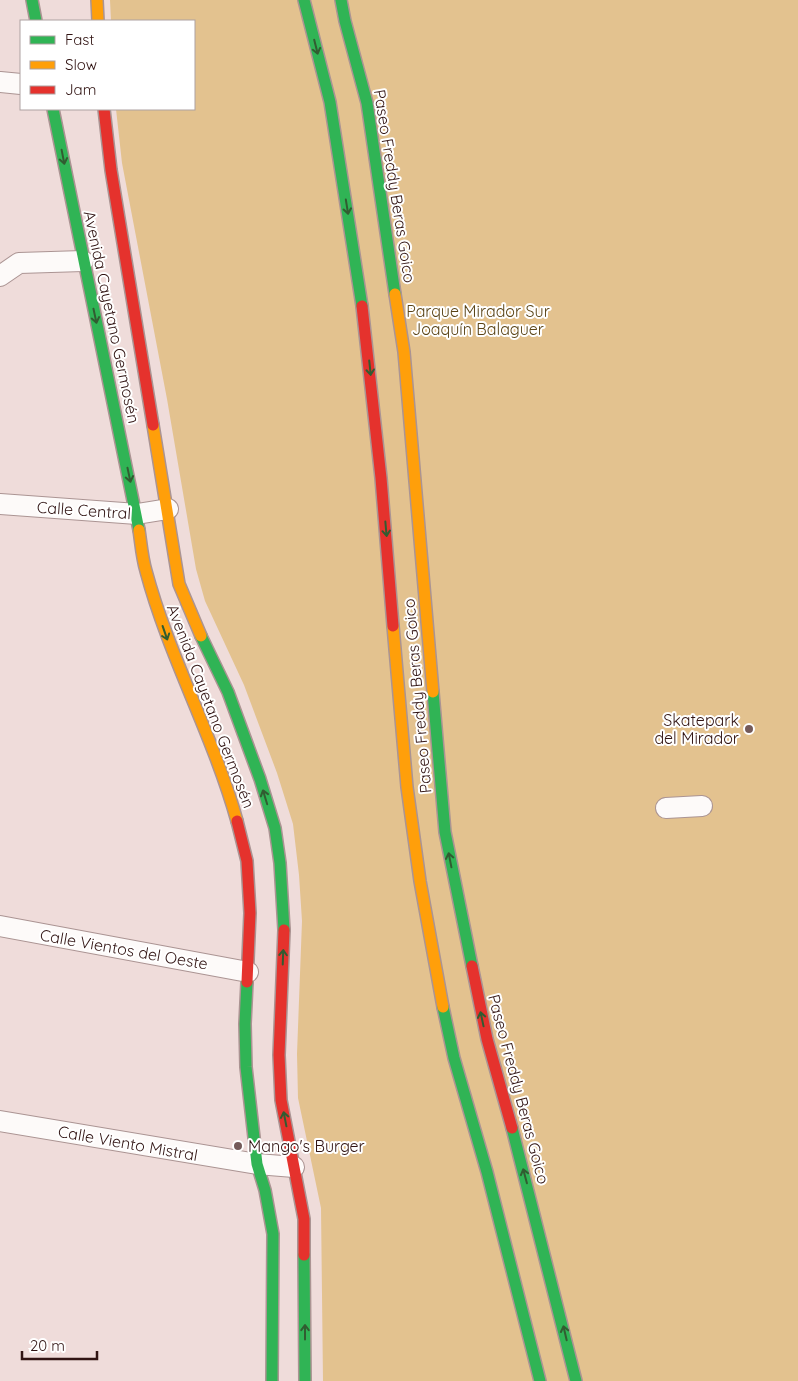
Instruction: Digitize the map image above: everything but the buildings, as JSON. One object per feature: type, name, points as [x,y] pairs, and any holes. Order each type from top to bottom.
[{"type":"street","points":[[32,0],[36,20]]},
{"type":"street","points":[[97,0],[98,20]]},
{"type":"street","name":"Paseo Freddy Beras Goico","points":[[304,0],[330,102],[366,333],[408,742],[407,787],[420,881],[435,968],[454,1058],[487,1172],[540,1381]]},
{"type":"street","name":"Paseo Freddy Beras Goico","points":[[341,0],[367,103],[404,352],[433,739],[445,832],[487,1039],[524,1171],[576,1381]]},
{"type":"street","points":[[0,82],[20,84]]},
{"type":"street","name":"Avenida Cayetano Germosén","points":[[53,110],[137,514],[146,569],[174,657],[212,743],[240,831],[247,860],[250,914],[245,1024],[246,1067],[257,1164],[265,1190],[273,1234],[272,1381]]},
{"type":"street","name":"Avenida Cayetano Germosén","points":[[104,110],[111,170],[179,584],[228,692],[260,779],[275,828],[280,863],[284,921],[279,1055],[281,1100],[304,1219],[305,1381]]},
{"type":"street","points":[[0,276],[19,263],[83,261]]},
{"type":"street","name":"Calle Central","points":[[0,504],[137,514],[168,509]]},
{"type":"street","points":[[666,808],[702,806]]},
{"type":"street","name":"Calle Vientos del Oeste","points":[[0,926],[248,972]]},
{"type":"street","name":"Calle Viento Mistral","points":[[0,1121],[257,1164],[294,1168]]},
{"type":"green space","name":"Parque Mirador Sur Joaquín Balaguer","points":[[110,0],[798,0],[798,1381],[323,1381],[321,1208],[298,1098],[297,1054],[302,921],[293,824],[277,773],[244,685],[205,601],[196,569],[167,399],[122,163],[116,110],[195,110],[195,20],[111,20]]},
{"type":"traffic: fast","points":[[32,0],[36,20]]},
{"type":"traffic: fast","points":[[304,0],[330,102],[362,306]]},
{"type":"traffic: fast","points":[[341,0],[367,103],[395,294]]},
{"type":"traffic: fast","points":[[53,110],[139,530]]},
{"type":"traffic: fast","points":[[201,636],[228,692],[260,779],[275,828],[280,863],[284,930]]},
{"type":"traffic: fast","points":[[433,692],[445,832],[472,966]]},
{"type":"traffic: fast","points":[[247,982],[245,1024],[246,1067],[257,1164],[265,1190],[273,1234],[272,1381]]},
{"type":"traffic: fast","points":[[443,1007],[454,1058],[487,1172],[540,1381]]},
{"type":"traffic: fast","points":[[512,1128],[576,1381]]},
{"type":"traffic: fast","points":[[304,1255],[305,1381]]},
{"type":"traffic: slow","points":[[97,0],[98,20]]},
{"type":"traffic: slow","points":[[395,294],[404,352],[433,692]]},
{"type":"traffic: slow","points":[[153,425],[179,584],[201,636]]},
{"type":"traffic: slow","points":[[139,530],[145,566],[156,603],[216,758],[237,821]]},
{"type":"traffic: slow","points":[[393,626],[407,787],[420,881],[443,1007]]},
{"type":"traffic: jam","points":[[104,110],[111,170],[153,425]]},
{"type":"traffic: jam","points":[[362,306],[381,478],[393,626]]},
{"type":"traffic: jam","points":[[237,821],[247,861],[250,913],[247,982]]},
{"type":"traffic: jam","points":[[284,930],[279,1055],[281,1100],[304,1219],[304,1255]]},
{"type":"traffic: jam","points":[[472,966],[487,1039],[512,1128]]},
{"type":"place","name":"Skatepark del Mirador","points":[[749,729]]},
{"type":"place","name":"Mango's Burger","points":[[238,1146]]}]
